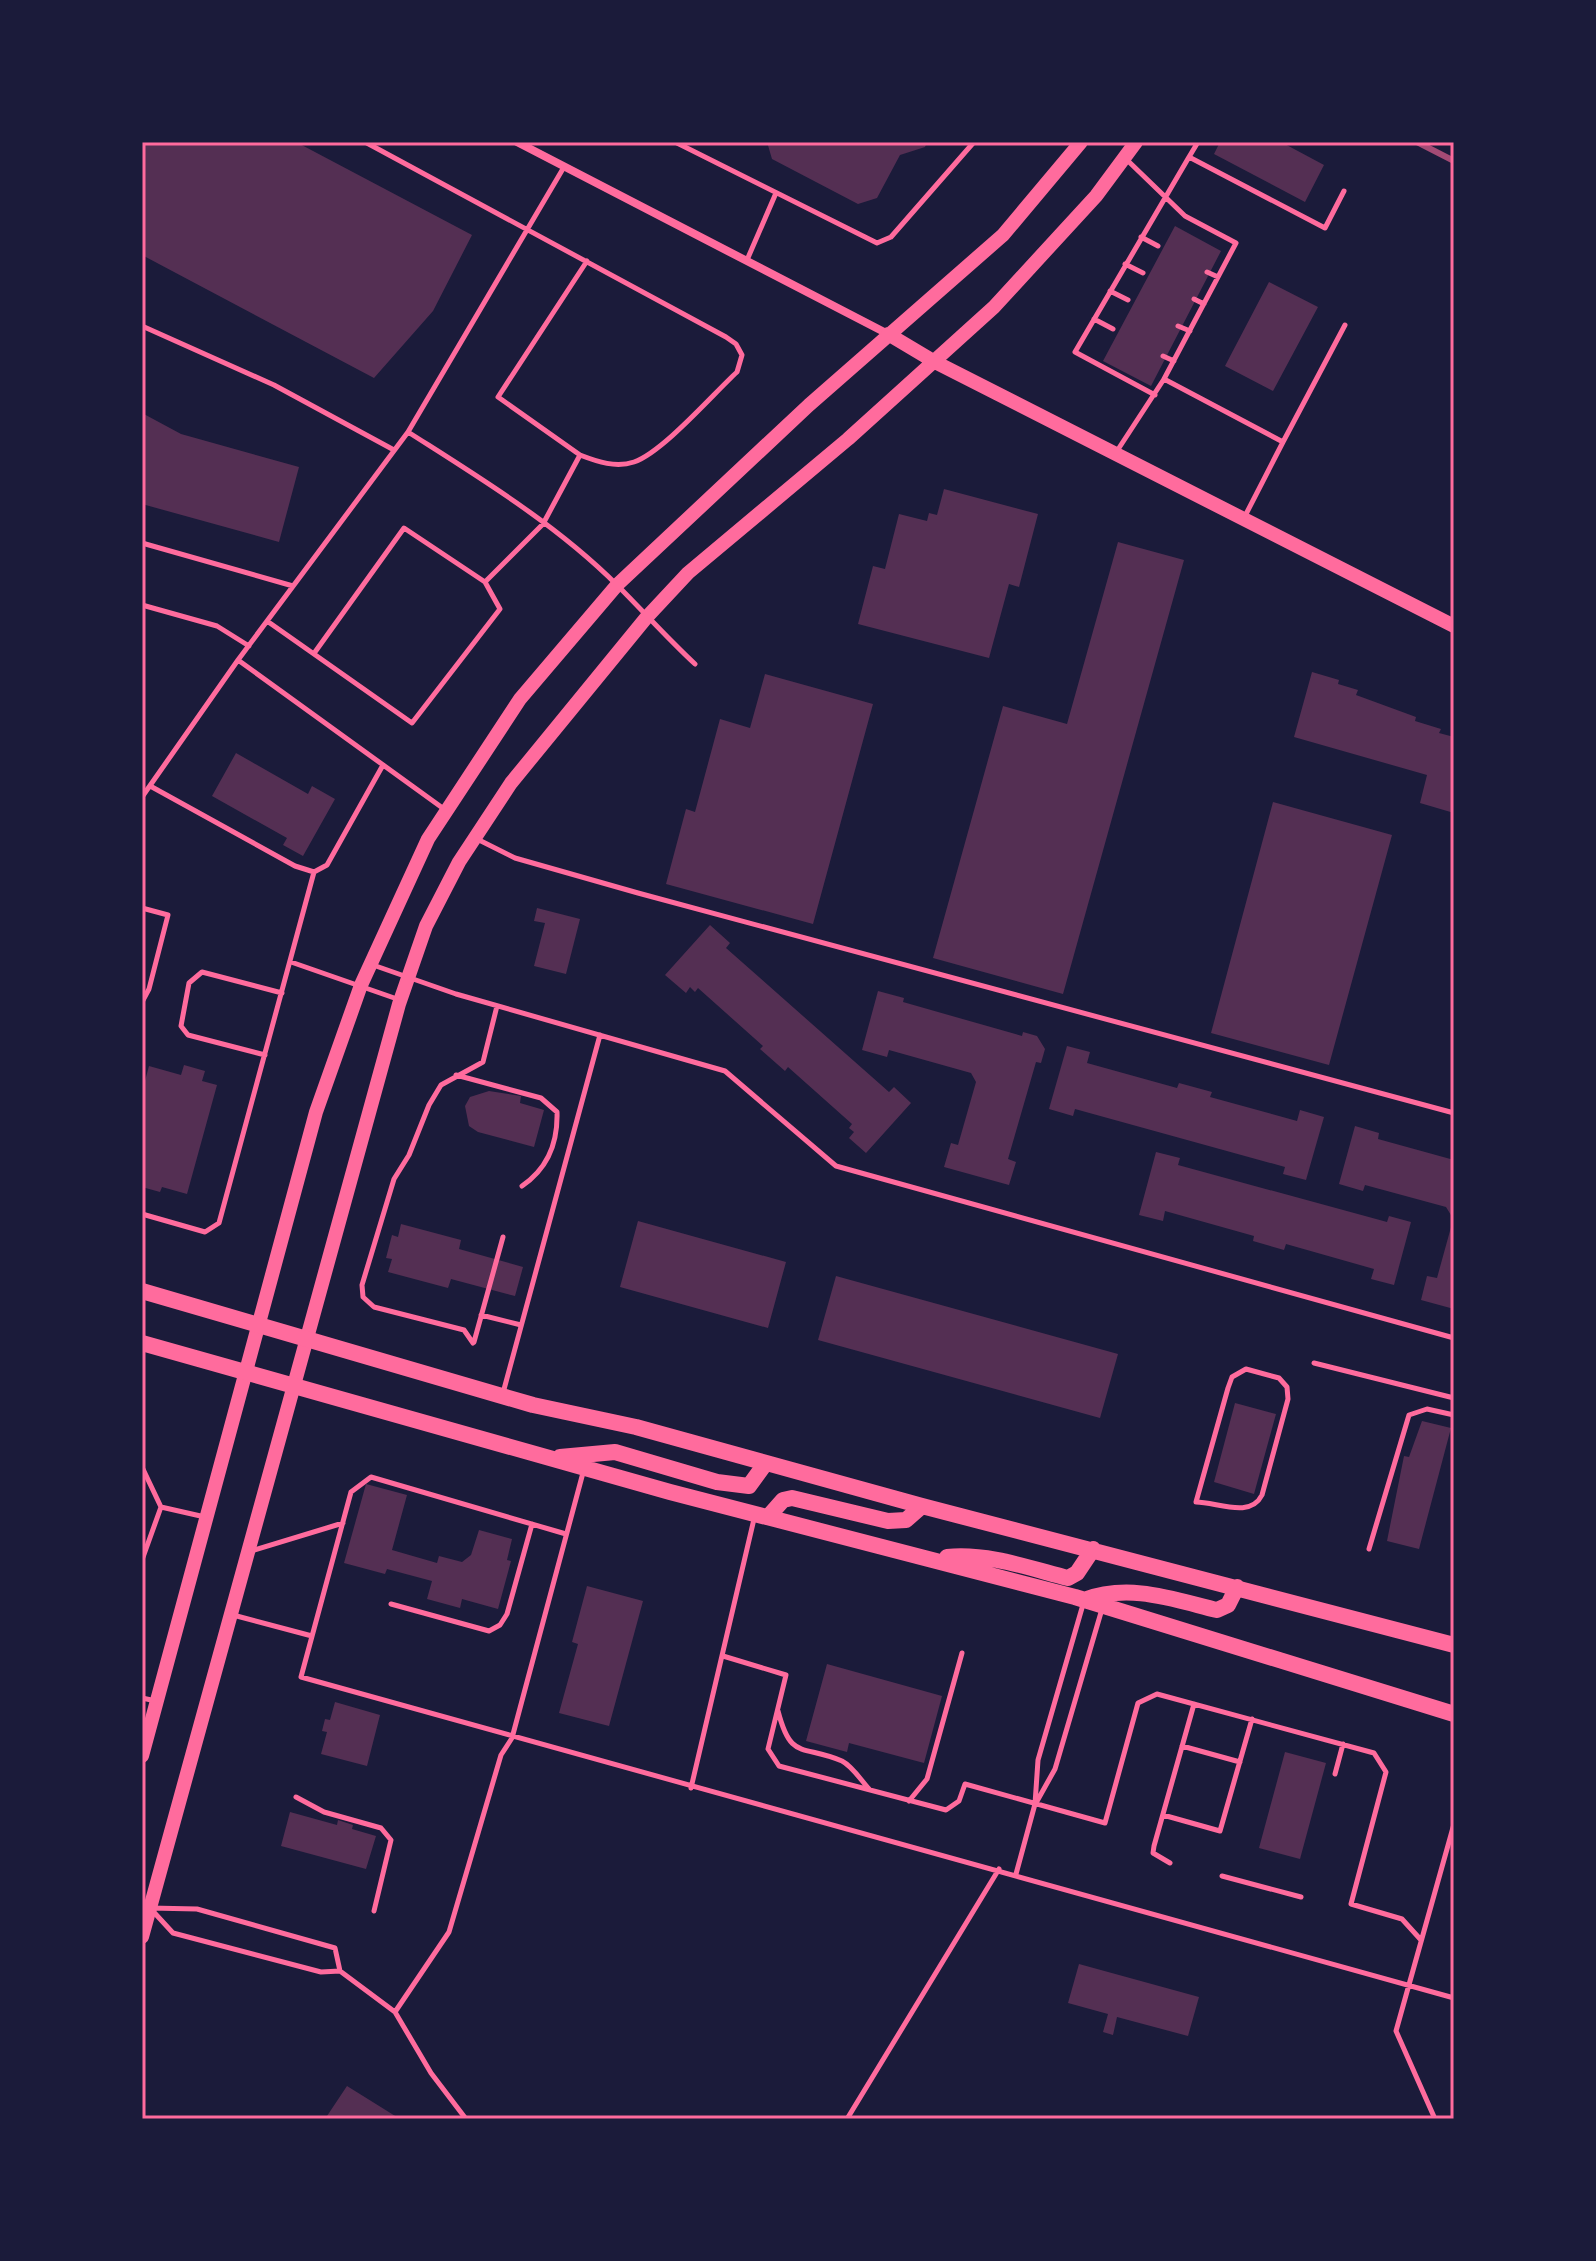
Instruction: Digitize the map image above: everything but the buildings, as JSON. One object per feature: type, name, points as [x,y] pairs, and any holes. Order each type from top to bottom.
[{"type":"main road","points":[[142,1756],[150,1700],[206,1518],[316,1112],[361,985],[428,839],[520,699],[617,585],[888,334],[1003,235],[1081,142]]},
{"type":"main road","points":[[142,1937],[146,1907],[250,1551],[401,1000],[426,926],[474,838],[528,762],[646,618],[688,573],[935,362],[994,307],[1096,196],[1136,142]]},
{"type":"main road","points":[[888,334],[935,362],[1454,626]]},
{"type":"main road","points":[[142,1291],[502,1395],[1454,1645]]},
{"type":"main road","points":[[142,1343],[547,1458],[1084,1600],[1454,1714]]},
{"type":"main road","points":[[547,1458],[615,1452],[717,1482],[749,1486],[765,1464]]},
{"type":"main road","points":[[762,1515],[783,1500],[792,1498],[888,1521],[906,1520],[922,1506]]},
{"type":"main road","points":[[934,1558],[964,1555],[1068,1578],[1077,1573],[1093,1549]]},
{"type":"main road","points":[[1084,1600],[1107,1591],[1125,1591],[1217,1610],[1228,1605],[1237,1587]]},
{"type":"street","points":[[517,142],[888,334]]},
{"type":"lane","points":[[365,142],[587,261],[726,337],[742,355],[737,372],[653,451],[635,462],[605,464],[580,455],[498,397],[587,261]]},
{"type":"lane","points":[[675,142],[877,243],[891,237],[974,142]]},
{"type":"lane","points":[[1155,395],[1075,352],[1198,142]]},
{"type":"lane","points":[[1115,454],[1155,395],[1236,243],[1185,216],[1125,157]]},
{"type":"lane","points":[[1189,157],[1325,228],[1344,191]]},
{"type":"lane","points":[[142,797],[152,787],[238,660],[408,432],[564,167]]},
{"type":"lane","points":[[747,260],[776,193]]},
{"type":"lane","points":[[1141,237],[1158,246]]},
{"type":"lane","points":[[1125,264],[1143,273]]},
{"type":"lane","points":[[1207,272],[1218,277]]},
{"type":"lane","points":[[1110,291],[1128,300]]},
{"type":"lane","points":[[1194,299],[1204,304]]},
{"type":"lane","points":[[1094,319],[1113,329]]},
{"type":"lane","points":[[1244,519],[1345,325]]},
{"type":"lane","points":[[142,326],[274,385],[394,450]]},
{"type":"lane","points":[[1178,326],[1190,331]]},
{"type":"lane","points":[[1163,356],[1174,361]]},
{"type":"lane","points":[[1164,379],[1283,442]]},
{"type":"lane","points":[[408,432],[509,496],[617,585],[646,618],[695,664]]},
{"type":"lane","points":[[485,582],[543,524],[580,455]]},
{"type":"lane","points":[[267,621],[412,723],[500,609],[485,582],[404,528],[315,652]]},
{"type":"lane","points":[[142,543],[293,586]]},
{"type":"lane","points":[[142,605],[217,626],[249,646]]},
{"type":"lane","points":[[238,660],[446,810]]},
{"type":"lane","points":[[152,787],[295,866],[314,872],[327,865],[383,765]]},
{"type":"lane","points":[[474,838],[515,858],[638,893],[1454,1113]]},
{"type":"lane","points":[[142,1214],[205,1232],[219,1223],[314,872]]},
{"type":"lane","points":[[142,908],[168,915],[149,989],[142,1002]]},
{"type":"lane","points":[[291,962],[401,1000]]},
{"type":"lane","points":[[370,964],[497,1006],[725,1071],[836,1166],[1454,1338]]},
{"type":"lane","points":[[265,1055],[188,1035],[181,1026],[189,983],[202,972],[282,993]]},
{"type":"lane","points":[[497,1006],[483,1062],[441,1085],[429,1105],[409,1155],[394,1179],[362,1285],[363,1297],[374,1307],[464,1330],[473,1343],[503,1237]]},
{"type":"lane","points":[[502,1395],[600,1035]]},
{"type":"lane","points":[[456,1075],[541,1098],[557,1112],[550,1155],[540,1173],[522,1186]]},
{"type":"lane","points":[[481,1315],[521,1325]]},
{"type":"lane","points":[[1314,1363],[1454,1398]]},
{"type":"lane","points":[[1246,1369],[1279,1378],[1287,1387],[1288,1399],[1258,1504],[1247,1509],[1196,1502],[1232,1377],[1246,1369]]},
{"type":"lane","points":[[1369,1549],[1409,1415],[1427,1409],[1454,1415]]},
{"type":"lane","points":[[142,1467],[161,1507],[142,1560]]},
{"type":"lane","points":[[395,2012],[449,1932],[501,1755],[512,1738],[584,1468]]},
{"type":"lane","points":[[566,1534],[371,1477],[351,1492],[301,1677],[1454,1998]]},
{"type":"lane","points":[[161,1507],[206,1518]]},
{"type":"lane","points":[[691,1788],[762,1515]]},
{"type":"lane","points":[[250,1551],[343,1523]]},
{"type":"lane","points":[[391,1604],[489,1631],[500,1625],[507,1614],[532,1524]]},
{"type":"lane","points":[[1016,1874],[1035,1804],[1038,1760],[1084,1600]]},
{"type":"lane","points":[[1035,1804],[1055,1769],[1103,1606]]},
{"type":"lane","points":[[232,1615],[312,1636]]},
{"type":"lane","points":[[909,1801],[927,1779],[962,1653]]},
{"type":"lane","points":[[723,1656],[786,1675],[768,1749],[779,1766],[946,1810],[959,1801],[965,1784],[1105,1823],[1138,1703],[1157,1694],[1374,1753],[1386,1772],[1351,1904],[1402,1919],[1421,1940]]},
{"type":"lane","points":[[1170,1863],[1153,1853],[1194,1704]]},
{"type":"lane","points":[[777,1710],[785,1740],[794,1747],[845,1763],[871,1791]]},
{"type":"lane","points":[[1163,1815],[1220,1831],[1252,1719]]},
{"type":"lane","points":[[1335,1774],[1343,1744]]},
{"type":"lane","points":[[1182,1746],[1240,1762]]},
{"type":"lane","points":[[296,1797],[324,1812],[381,1828],[391,1840],[374,1911]]},
{"type":"lane","points":[[1435,2119],[1396,2031],[1454,1824]]},
{"type":"lane","points":[[847,2119],[999,1869]]},
{"type":"lane","points":[[1222,1876],[1301,1897]]},
{"type":"lane","points":[[146,1907],[173,1933],[321,1972],[340,1971],[395,2012],[431,2073],[466,2119]]},
{"type":"lane","points":[[146,1907],[197,1909],[335,1948],[340,1971]]},
{"type":"railway","points":[[1417,142],[1454,161]]}]
